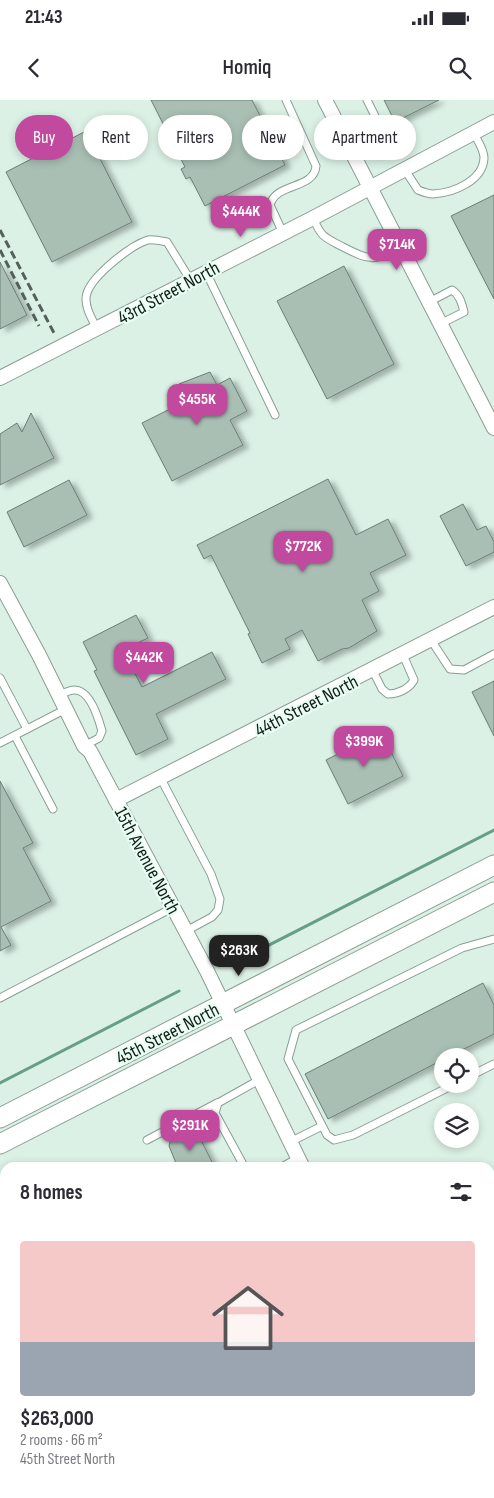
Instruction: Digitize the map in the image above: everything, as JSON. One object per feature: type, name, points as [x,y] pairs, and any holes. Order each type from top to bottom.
[{"type":"main road","name":"45th Street North","points":[[0,1118],[494,865]]},
{"type":"main road","name":"45th Street North","points":[[0,1144],[494,892]]},
{"type":"street","points":[[324,100],[332,115]]},
{"type":"street","name":"43rd Street North","points":[[0,378],[97,330],[494,122]]},
{"type":"street","points":[[356,160],[494,428]]},
{"type":"street","name":"15th Avenue North","points":[[0,583],[67,709],[84,746],[90,751],[174,907],[300,1162]]},
{"type":"street","name":"44th Street North","points":[[116,800],[160,776],[493,610]]},
{"type":"lane","points":[[283,233],[270,205],[271,200],[278,193],[311,178],[316,173],[311,150],[286,100]]},
{"type":"lane","points":[[367,100],[374,115]]},
{"type":"lane","points":[[405,170],[418,190],[431,194],[443,192],[472,180],[479,174],[484,156],[473,132]]},
{"type":"lane","points":[[313,218],[322,236],[357,255],[380,257],[401,248]]},
{"type":"lane","points":[[97,330],[88,311],[87,294],[102,272],[139,245],[149,240],[167,242],[191,281]]},
{"type":"lane","points":[[206,272],[275,415]]},
{"type":"lane","points":[[429,302],[452,290],[460,299],[464,312],[440,324]]},
{"type":"lane","points":[[432,640],[450,669],[464,670],[494,654]]},
{"type":"lane","points":[[373,671],[382,689],[388,694],[394,694],[411,686],[414,680],[402,655]]},
{"type":"lane","points":[[0,678],[27,729]]},
{"type":"lane","points":[[59,695],[74,690],[80,691],[91,703],[102,731],[99,738],[84,746]]},
{"type":"lane","points":[[0,743],[67,709]]},
{"type":"lane","points":[[15,736],[53,809]]},
{"type":"lane","points":[[160,776],[211,874],[220,899],[218,910],[212,917],[186,931]]},
{"type":"lane","points":[[0,998],[174,907]]},
{"type":"lane","points":[[436,1093],[342,1139],[334,1140],[327,1135],[288,1059],[296,1030],[462,948],[494,939]]},
{"type":"lane","points":[[479,1072],[494,1064]]},
{"type":"lane","points":[[148,1140],[259,1080]]},
{"type":"lane","points":[[218,1103],[215,1113],[242,1162]]},
{"type":"lane","points":[[290,1142],[322,1126]]},
{"type":"building","points":[[151,100],[252,100],[260,115],[242,115],[242,160],[282,160],[285,165],[205,206],[190,177],[186,179],[181,169],[185,167],[181,160],[232,160],[232,115],[159,115]]},
{"type":"building","points":[[384,100],[439,100],[409,115],[392,115]]},
{"type":"building","points":[[83,133],[83,160],[101,160],[132,222],[52,262],[6,172],[29,160],[73,160],[73,138]]},
{"type":"building","points":[[494,195],[494,299],[451,216]]},
{"type":"building","points":[[0,262],[27,315],[0,329]]},
{"type":"building","points":[[344,266],[394,364],[327,399],[277,301]]},
{"type":"building","points":[[210,372],[217,385],[230,378],[247,411],[230,420],[243,445],[172,481],[142,423],[186,401],[179,384]]},
{"type":"building","points":[[31,413],[54,458],[0,485],[0,434],[17,423],[22,432]]},
{"type":"building","points":[[328,479],[356,535],[388,519],[406,555],[370,573],[379,591],[362,600],[377,631],[349,648],[342,649],[318,661],[302,630],[285,639],[290,649],[262,663],[248,634],[250,633],[211,555],[204,559],[197,545]]},
{"type":"building","points":[[69,480],[87,515],[24,547],[7,512]]},
{"type":"building","points":[[463,504],[477,530],[486,526],[494,542],[494,552],[466,566],[440,516]]},
{"type":"building","points":[[136,615],[148,638],[123,650],[142,687],[212,652],[226,679],[156,714],[168,739],[136,755],[94,671],[97,670],[83,642]]},
{"type":"building","points":[[494,681],[494,736],[472,692]]},
{"type":"building","points":[[381,732],[403,776],[348,804],[326,760]]},
{"type":"building","points":[[0,781],[33,843],[23,848],[51,901],[1,927],[11,945],[0,951]]},
{"type":"building","points":[[483,983],[494,1005],[494,1034],[466,1048],[434,1048],[434,1064],[328,1119],[305,1074]]},
{"type":"building","points":[[192,1131],[198,1134],[212,1162],[176,1162],[169,1146],[170,1142]]},
{"type":"waterway","points":[[236,962],[494,830]]},
{"type":"waterway","points":[[0,1083],[179,991]]},
{"type":"railway","points":[[0,230],[54,333]]},
{"type":"railway","points":[[0,250],[39,326]]}]
